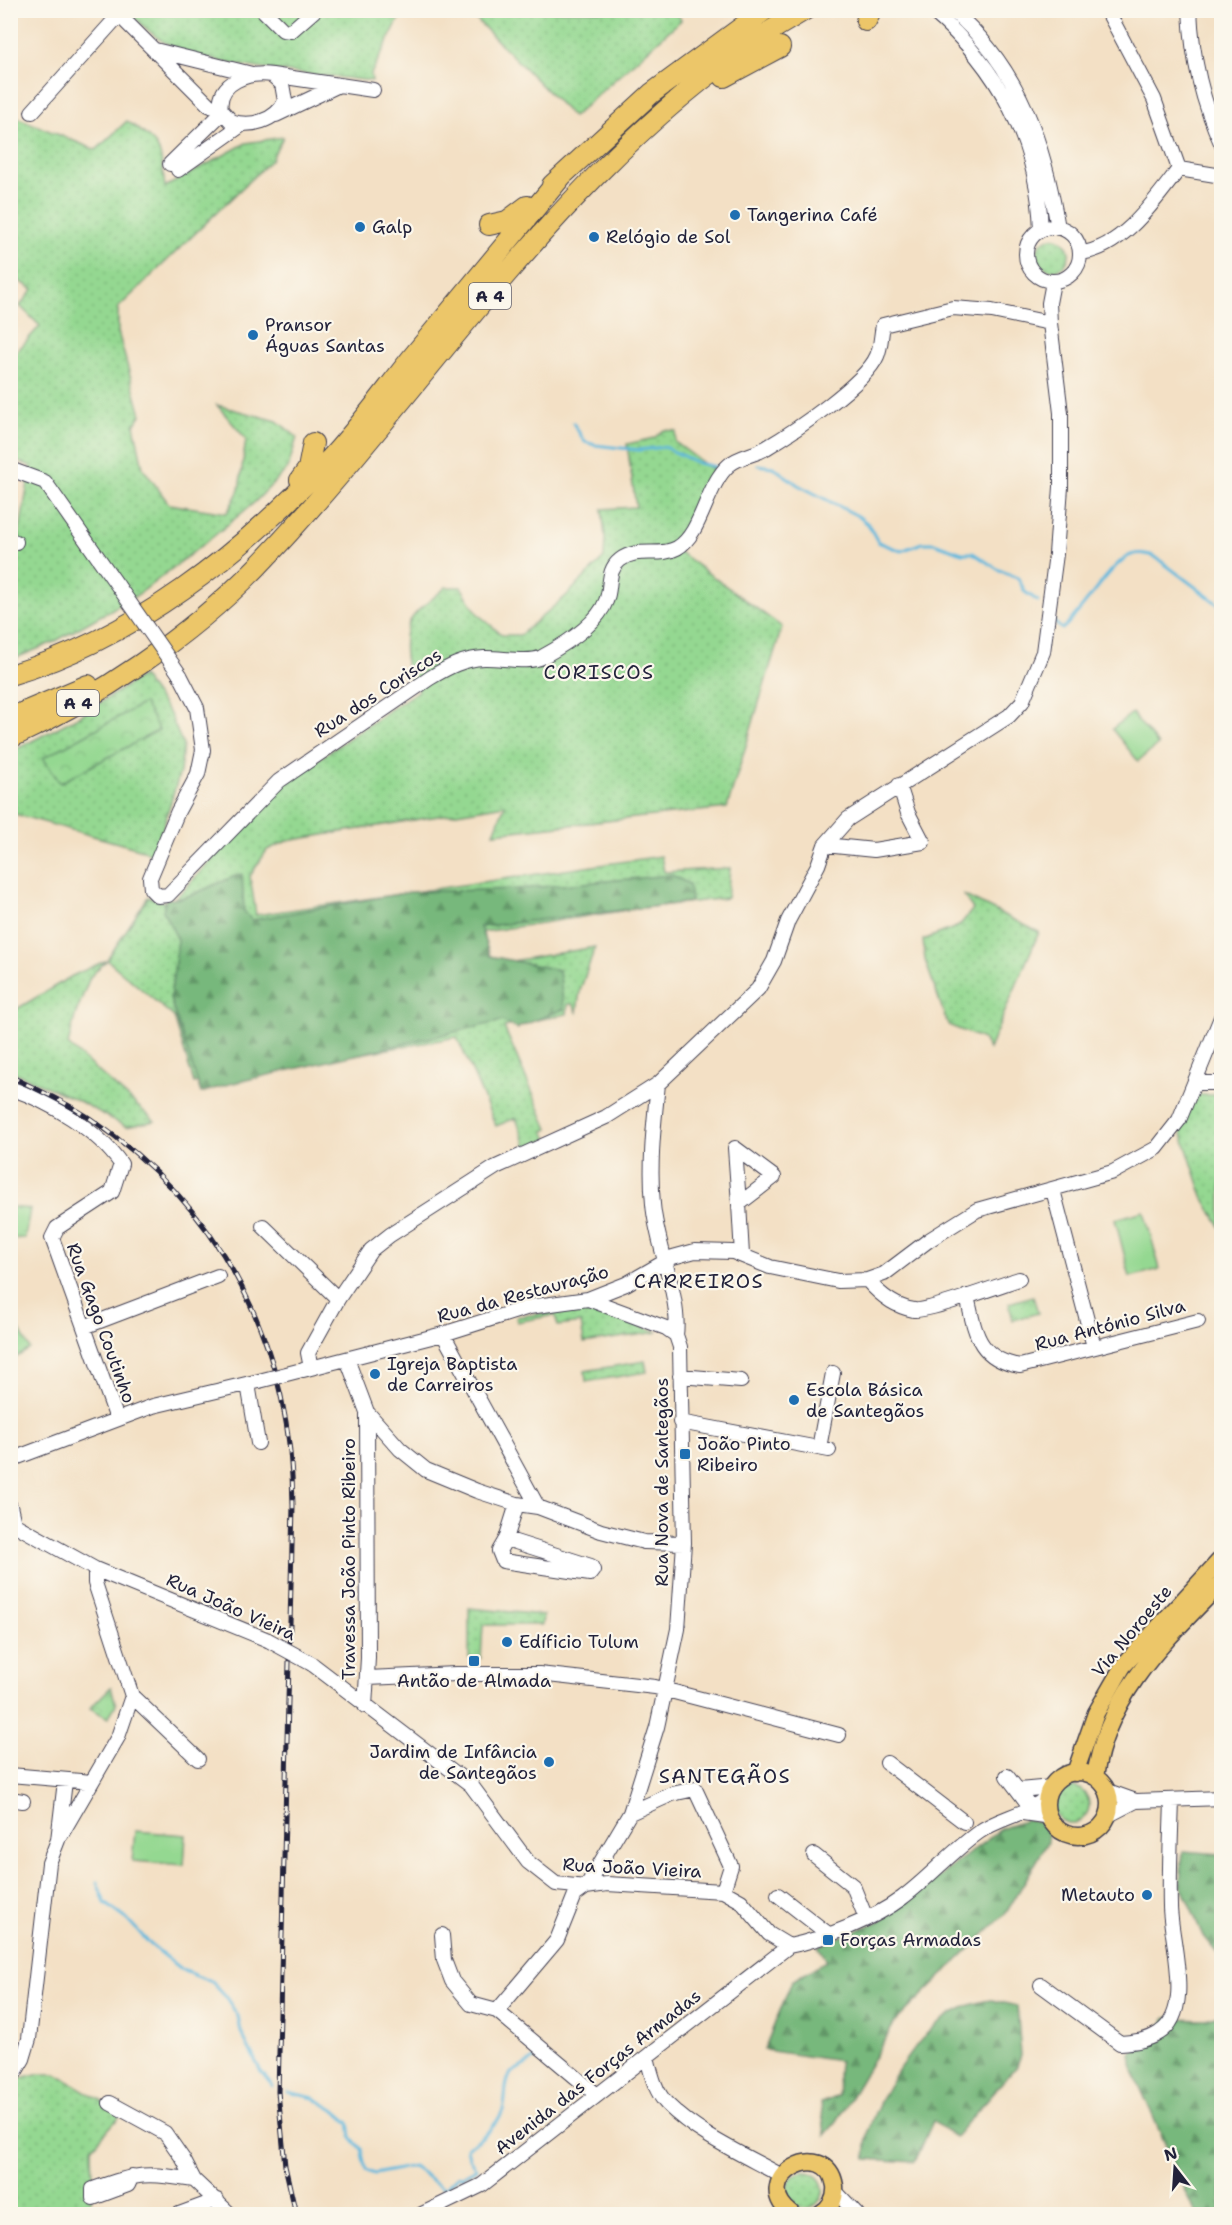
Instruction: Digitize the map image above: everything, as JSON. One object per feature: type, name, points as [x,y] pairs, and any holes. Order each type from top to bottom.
[{"type":"highway","name":"A 4","points":[[10,675],[108,636],[162,604],[210,570],[269,519],[328,461],[561,177],[652,93],[765,10]]},
{"type":"highway","name":"A 4","points":[[10,738],[82,701],[142,662],[189,627],[255,570],[339,477],[523,256],[582,191],[652,124],[710,73],[805,10]]},
{"type":"highway","points":[[652,124],[736,69],[780,48]]},
{"type":"highway","points":[[489,225],[507,221],[519,214],[561,177]]},
{"type":"highway","points":[[269,519],[275,507],[308,469],[313,443]]},
{"type":"highway","name":"A 4","points":[[10,718],[142,662]]},
{"type":"main road","name":"Via Noroeste","points":[[1075,1773],[1096,1713],[1123,1666],[1221,1558]]},
{"type":"main road","name":"Via Noroeste","points":[[1095,1777],[1106,1731],[1132,1680],[1152,1655],[1221,1582]]},
{"type":"main road","points":[[1075,1773],[1095,1777],[1107,1791],[1110,1803],[1108,1815],[1097,1830],[1077,1836],[1066,1834],[1051,1820],[1050,1792],[1065,1775],[1075,1773]]},
{"type":"main road","points":[[792,2214],[781,2202],[778,2193],[782,2176],[794,2165],[802,2162],[818,2164],[830,2174],[835,2191],[824,2213]]},
{"type":"street","points":[[263,10],[282,30],[291,31],[315,10]]},
{"type":"street","points":[[931,10],[971,39],[1015,87],[1033,122],[1047,165],[1058,228]]},
{"type":"street","points":[[952,10],[1020,126],[1037,182],[1041,230]]},
{"type":"street","points":[[1107,10],[1154,99],[1179,170]]},
{"type":"street","points":[[1190,10],[1191,42],[1209,116],[1221,145]]},
{"type":"street","points":[[32,112],[117,13],[209,105],[221,111],[231,121],[243,124],[261,122],[284,113],[321,91],[338,85]]},
{"type":"street","points":[[153,50],[252,74],[373,90]]},
{"type":"street","points":[[243,124],[174,167],[221,111],[220,98],[225,89],[252,74]]},
{"type":"street","points":[[272,75],[282,84],[285,94],[281,109],[274,116]]},
{"type":"street","points":[[1179,170],[1219,170]]},
{"type":"street","points":[[1081,253],[1092,251],[1117,236],[1142,215],[1179,170]]},
{"type":"street","points":[[1058,228],[1074,236],[1081,253],[1076,270],[1070,276],[1053,282],[1036,276],[1027,261],[1028,243],[1041,230],[1058,228]]},
{"type":"street","points":[[305,1369],[308,1353],[338,1299],[371,1250],[390,1234],[496,1167],[600,1120],[658,1084],[740,1009],[765,979],[788,921],[818,865],[825,845],[848,819],[1009,716],[1022,702],[1043,652],[1061,487],[1061,413],[1049,303],[1053,282]]},
{"type":"street","name":"Rua dos Coriscos","points":[[10,469],[45,482],[180,675],[197,708],[203,750],[198,774],[178,811],[150,878],[151,889],[158,896],[168,895],[256,801],[279,781],[430,678],[455,663],[484,658],[539,659],[574,636],[602,610],[608,599],[611,574],[617,562],[636,552],[670,551],[680,546],[689,536],[718,477],[731,463],[765,449],[839,397],[869,369],[878,355],[883,325],[953,308],[992,311],[1050,323]]},
{"type":"street","points":[[899,785],[908,813],[923,842],[926,856]]},
{"type":"street","points":[[825,845],[873,850],[923,842]]},
{"type":"street","name":"Rua da Restauração","points":[[10,1460],[153,1406],[254,1383],[443,1334],[529,1307],[588,1299],[626,1284],[681,1253],[714,1250],[742,1255],[770,1267],[808,1275],[838,1281],[867,1281],[884,1274],[929,1240],[977,1210],[1113,1172],[1157,1148],[1179,1120],[1221,1015]]},
{"type":"street","points":[[1195,1083],[1221,1083]]},
{"type":"street","name":"Rua Nova de Santegãos","points":[[497,2011],[546,1956],[557,1940],[575,1895],[586,1887],[630,1813],[657,1727],[678,1629],[684,1543],[680,1347],[676,1335],[678,1317],[663,1263],[652,1204],[651,1151],[658,1084]]},
{"type":"street","name":"Rua Gago Coutinho","points":[[10,1088],[36,1097],[70,1119],[109,1146],[121,1164],[112,1192],[53,1232],[54,1244],[117,1419]]},
{"type":"street","points":[[1053,1190],[1094,1347]]},
{"type":"street","points":[[739,1204],[742,1255]]},
{"type":"street","points":[[263,1226],[338,1299]]},
{"type":"street","points":[[84,1327],[218,1276]]},
{"type":"street","points":[[867,1281],[879,1293],[900,1307],[917,1311],[1018,1279]]},
{"type":"street","name":"Rua António Silva","points":[[967,1296],[981,1344],[1000,1360],[1026,1366],[1198,1321]]},
{"type":"street","points":[[588,1299],[666,1328],[676,1335]]},
{"type":"street","points":[[443,1334],[538,1508]]},
{"type":"street","points":[[347,1359],[367,1412],[411,1461],[442,1479],[517,1504],[538,1508],[600,1531],[644,1542],[684,1543]]},
{"type":"street","points":[[680,1422],[824,1449],[833,1373]]},
{"type":"street","points":[[680,1376],[741,1382]]},
{"type":"street","points":[[254,1383],[258,1443]]},
{"type":"street","name":"Travessa João Pinto Ribeiro","points":[[365,1706],[368,1678],[367,1412]]},
{"type":"street","points":[[506,1539],[591,1566],[593,1570],[590,1574],[503,1561],[499,1551],[506,1539],[517,1504]]},
{"type":"street","points":[[10,1506],[12,1525]]},
{"type":"street","name":"Rua João Vieira","points":[[12,1525],[95,1569],[268,1640],[312,1665],[471,1785],[537,1872],[556,1884],[586,1887],[606,1884],[723,1891],[741,1901],[777,1940],[789,1946]]},
{"type":"street","points":[[95,1569],[95,1583],[132,1696],[198,1759]]},
{"type":"street","points":[[368,1678],[456,1674],[539,1674],[664,1689],[839,1735]]},
{"type":"street","points":[[10,2081],[23,2059],[29,2039],[49,1863],[58,1840],[118,1737],[132,1696]]},
{"type":"street","points":[[887,1763],[964,1822],[1000,1820]]},
{"type":"street","points":[[10,1775],[92,1782]]},
{"type":"street","points":[[1007,1776],[1019,1790],[1027,1811]]},
{"type":"street","points":[[58,1840],[65,1781]]},
{"type":"street","points":[[630,1813],[672,1794],[695,1790],[731,1866],[723,1891]]},
{"type":"street","points":[[1019,1790],[1050,1792]]},
{"type":"street","points":[[1107,1791],[1136,1801],[1221,1798]]},
{"type":"street","points":[[789,1946],[866,1918],[903,1897],[979,1832],[1000,1820],[1027,1811],[1050,1792]]},
{"type":"street","points":[[1041,1985],[1120,2043],[1143,2041],[1161,2033],[1172,2017],[1180,1976],[1170,1907],[1172,1800]]},
{"type":"street","points":[[1108,1815],[1136,1801]]},
{"type":"street","points":[[1027,1811],[1051,1820]]},
{"type":"street","points":[[964,1822],[965,1844]]},
{"type":"street","points":[[814,1855],[853,1886],[866,1918]]},
{"type":"street","points":[[778,1895],[827,1933]]},
{"type":"street","points":[[442,1935],[444,1960],[452,1981],[471,2004],[497,2011],[597,2095]]},
{"type":"street","name":"Avenida das Forças Armadas","points":[[422,2214],[482,2185],[789,1946]]},
{"type":"street","points":[[647,2057],[653,2079],[666,2103],[709,2135],[782,2176]]},
{"type":"street","points":[[110,2103],[165,2133],[194,2180],[230,2214]]},
{"type":"street","points":[[132,2176],[150,2173],[194,2180]]},
{"type":"street","points":[[835,2191],[855,2213]]},
{"type":"street","points":[[179,2214],[217,2200]]},
{"type":"street","points":[[824,2213],[855,2213]]},
{"type":"green space","points":[[127,11],[403,11],[371,74],[372,81],[265,69],[210,59],[166,43]]},
{"type":"green space","points":[[468,11],[676,11],[681,20],[573,117]]},
{"type":"green space","points":[[11,115],[96,150],[127,121],[154,142],[158,148],[165,187],[246,143],[283,137],[271,160],[118,308],[118,332],[141,415],[134,425],[143,468],[169,504],[227,513],[239,490],[246,439],[217,405],[277,421],[297,437],[288,468],[255,502],[214,536],[139,594],[54,642],[11,660],[11,546],[17,547],[31,466],[11,459],[10,359],[40,326],[20,306],[33,289],[11,276]]},
{"type":"green space","points":[[1053,238],[1065,242],[1069,254],[1065,266],[1053,270],[1041,266],[1037,254],[1041,242]]},
{"type":"green space","points":[[664,430],[676,431],[675,442],[710,468],[718,470],[684,537],[671,546],[782,627],[727,808],[494,833],[505,805],[287,841],[267,850],[250,876],[256,915],[661,856],[664,872],[730,868],[727,898],[634,909],[483,932],[488,965],[595,947],[580,991],[577,1012],[573,1004],[568,1004],[567,1014],[504,1027],[548,1129],[544,1131],[548,1139],[527,1148],[516,1118],[496,1126],[457,1037],[194,1083],[174,1017],[107,960],[148,897],[168,903],[183,891],[262,803],[284,783],[419,690],[407,671],[404,643],[406,632],[409,623],[420,609],[446,587],[461,587],[478,614],[502,635],[520,635],[566,596],[604,558],[605,536],[602,509],[636,507],[627,444],[654,438]]},
{"type":"green space","points":[[142,676],[170,714],[183,745],[180,772],[154,857],[143,850],[11,813],[11,752],[78,717]]},
{"type":"green space","points":[[144,703],[159,730],[60,783],[43,758]]},
{"type":"green space","points":[[1132,713],[1158,745],[1138,761],[1112,729]]},
{"type":"green space","points":[[242,874],[244,911],[252,920],[410,892],[517,889],[672,875],[689,884],[691,902],[480,927],[490,956],[559,970],[564,1009],[518,1029],[502,1021],[229,1084],[201,1093],[170,999],[178,940],[163,911],[166,898],[183,897]]},
{"type":"green space","points":[[963,895],[1039,932],[989,1049],[983,1039],[948,1025],[925,960],[923,940],[959,926],[973,909]]},
{"type":"green space","points":[[107,960],[90,977],[75,1016],[68,1045],[155,1121],[126,1127],[81,1102],[11,1071],[10,1013],[72,976]]},
{"type":"green space","points":[[1197,1095],[1221,1095],[1221,1228],[1203,1197],[1180,1128]]},
{"type":"green space","points":[[11,1207],[30,1209],[25,1238],[11,1239]]},
{"type":"green space","points":[[1144,1211],[1160,1269],[1130,1277],[1115,1219]]},
{"type":"green space","points":[[1033,1296],[1038,1313],[1013,1320],[1009,1303]]},
{"type":"green space","points":[[590,1309],[658,1332],[584,1343],[581,1323],[558,1326],[555,1315],[517,1322],[516,1317]]},
{"type":"green space","points":[[13,1318],[30,1349],[17,1357],[11,1345],[11,1320]]},
{"type":"green space","points":[[645,1361],[647,1372],[586,1382],[585,1371]]},
{"type":"green space","points":[[469,1608],[543,1615],[542,1625],[483,1625],[481,1658],[469,1658]]},
{"type":"green space","points":[[111,1687],[116,1705],[108,1718],[90,1708]]},
{"type":"green space","points":[[1071,1787],[1083,1793],[1089,1805],[1083,1817],[1071,1823],[1059,1817],[1053,1805],[1059,1793]]},
{"type":"green space","points":[[1027,1819],[1042,1823],[1047,1831],[1048,1842],[1006,1913],[895,2022],[837,2121],[825,2135],[821,2103],[838,2096],[840,2061],[764,2050],[792,1981],[827,1960],[818,1946],[882,1920],[1001,1829]]},
{"type":"green space","points":[[135,1831],[186,1835],[184,1865],[132,1861]]},
{"type":"green space","points":[[1183,1851],[1221,1854],[1221,1958],[1203,1936],[1180,1883]]},
{"type":"green space","points":[[992,2000],[1017,2006],[1021,2055],[1017,2065],[955,2137],[933,2121],[915,2162],[866,2159],[866,2143],[878,2105],[900,2067],[913,2050],[938,2023],[950,2015],[971,2005]]},
{"type":"green space","points":[[1221,2014],[1221,2214],[1196,2214],[1133,2071],[1131,2054],[1144,2037],[1158,2032],[1166,2018],[1206,2019]]},
{"type":"green space","points":[[36,2074],[56,2074],[99,2099],[120,2116],[92,2148],[93,2184],[89,2214],[11,2214],[11,2091],[17,2079]]},
{"type":"green space","points":[[805,2172],[818,2177],[823,2190],[818,2203],[805,2208],[792,2203],[787,2190],[792,2177]]},
{"type":"waterway","points":[[573,423],[585,442],[639,450],[664,447],[698,463],[716,467]]},
{"type":"waterway","points":[[758,465],[773,467],[798,485],[858,516],[868,524],[878,542],[901,551],[922,543],[934,543],[962,553],[973,553],[999,570],[1018,578],[1025,592],[1038,601]]},
{"type":"waterway","points":[[1052,620],[1062,629],[1115,567],[1123,559],[1137,554],[1154,556],[1222,607]]},
{"type":"waterway","points":[[97,1882],[105,1903],[128,1920],[149,1943],[184,1971],[212,1982],[225,1996],[238,2016],[241,2032],[261,2072],[273,2086]]},
{"type":"waterway","points":[[288,2092],[314,2098],[334,2110],[349,2123],[351,2137],[361,2149],[366,2171],[375,2174],[413,2166],[444,2189],[459,2175],[462,2177],[476,2169],[469,2158],[467,2147],[488,2131],[501,2115],[511,2073],[535,2059]]},
{"type":"railway","points":[[10,1076],[91,1119],[138,1155],[179,1195],[213,1239],[242,1287],[264,1337],[280,1391],[289,1447],[293,1506],[278,2092],[285,2166],[296,2214]]},
{"type":"place","name":"Tangerina Café","points":[[735,215]]},
{"type":"place","name":"Galp","points":[[360,227]]},
{"type":"place","name":"Relógio de Sol","points":[[594,237]]},
{"type":"place","name":"Pransor Águas Santas","points":[[253,335]]},
{"type":"place","name":"Igreja Baptista de Carreiros","points":[[375,1374]]},
{"type":"place","name":"Escola Básica de Santegãos","points":[[794,1400]]},
{"type":"place","name":"João Pinto Ribeiro","points":[[685,1454]]},
{"type":"place","name":"Edíficio Tulum","points":[[507,1642]]},
{"type":"place","name":"Antão de Almada","points":[[474,1661]]},
{"type":"place","name":"Jardim de Infância de Santegãos","points":[[549,1762]]},
{"type":"place","name":"Metauto","points":[[1147,1895]]},
{"type":"place","name":"Forças Armadas","points":[[828,1940]]},
{"type":"district","name":"CORISCOS","points":[[599,672]]},
{"type":"district","name":"CARREIROS","points":[[699,1281]]},
{"type":"district","name":"SANTEGÃOS","points":[[725,1776]]}]
